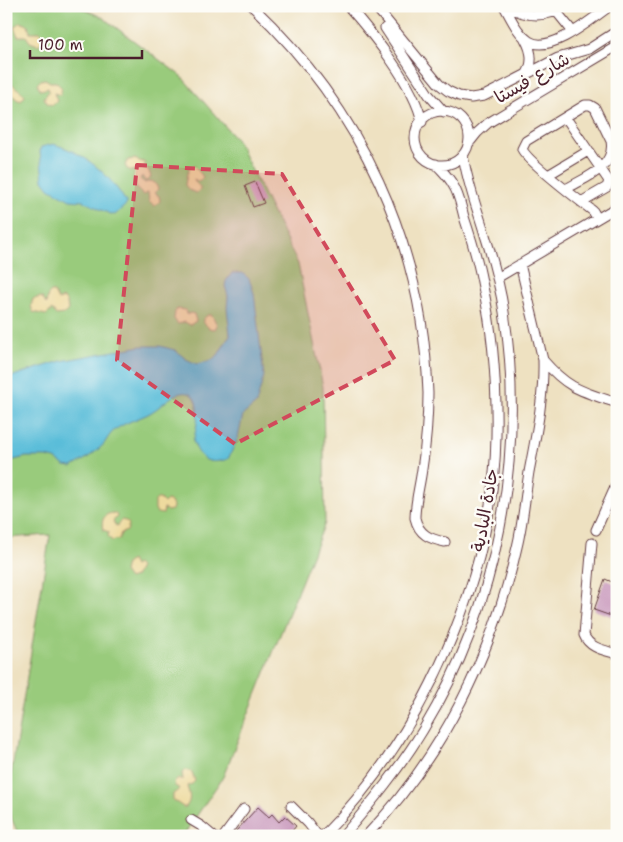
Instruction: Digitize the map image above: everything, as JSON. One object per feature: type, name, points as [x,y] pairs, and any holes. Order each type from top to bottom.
[{"type":"street","points":[[252,6],[292,46],[329,93],[369,160],[396,224],[415,289],[426,373],[426,436],[415,518],[418,528],[424,535],[433,540],[445,542]]},
{"type":"street","points":[[348,6],[390,60],[416,103],[422,122]]},
{"type":"street","points":[[368,6],[402,51],[429,95],[444,112]]},
{"type":"street","name":"شارع فيستا","points":[[375,6],[444,88],[454,94],[472,98],[484,96],[558,58],[589,49],[617,30]]},
{"type":"street","points":[[506,6],[529,45],[532,59],[531,67],[526,74]]},
{"type":"street","points":[[506,6],[534,16],[556,11],[564,6]]},
{"type":"street","points":[[524,37],[532,43],[542,45],[570,34],[610,6]]},
{"type":"street","points":[[556,11],[570,34]]},
{"type":"street","points":[[511,17],[525,33],[534,38],[544,39],[570,34]]},
{"type":"street","name":"شارع فيستا","points":[[468,144],[488,123],[617,46]]},
{"type":"street","points":[[566,189],[600,169],[610,156],[612,146],[595,108],[590,105],[585,105],[526,141],[522,146],[523,152],[526,155],[548,175],[593,211],[598,218]]},
{"type":"street","points":[[444,112],[455,115],[464,122],[469,133],[468,144],[463,155],[451,163],[436,164],[425,158],[417,147],[416,134],[422,122],[432,114],[444,112]]},
{"type":"street","points":[[566,118],[608,180],[608,186],[581,202]]},
{"type":"street","points":[[548,175],[588,151]]},
{"type":"street","name":"جادة البادية","points":[[344,836],[387,783],[427,722],[454,670],[468,639],[489,575],[503,510],[508,477],[511,426],[511,376],[508,343],[504,310],[497,278],[467,179],[463,155]]},
{"type":"street","name":"جادة البادية","points":[[322,836],[355,800],[376,772],[396,744],[426,693],[462,611],[471,583],[489,505],[496,436],[495,381],[490,324],[479,268],[457,192],[448,177],[436,164]]},
{"type":"street","points":[[497,278],[617,207]]},
{"type":"street","points":[[366,836],[411,782],[436,746],[457,708],[493,629],[518,546],[541,402],[543,360],[520,264]]},
{"type":"street","points":[[543,360],[570,386],[617,403]]},
{"type":"street","points":[[596,530],[617,483]]},
{"type":"street","points":[[592,543],[584,634],[593,646],[617,654]]},
{"type":"street","points":[[291,806],[318,836]]},
{"type":"street","points":[[224,836],[244,809]]},
{"type":"street","points":[[191,820],[213,836]]},
{"type":"highlighted area","points":[[137,165],[282,174],[395,360],[235,444],[117,360]]},
{"type":"green space","points":[[6,6],[76,6],[102,17],[181,76],[237,140],[298,264],[323,387],[325,523],[223,777],[183,836],[19,836],[6,806],[50,535],[6,538]]},
{"type":"sand","points":[[20,22],[28,25],[30,32],[39,32],[46,39],[38,45],[30,42],[26,36],[18,36],[14,27]]},
{"type":"sand","points":[[45,79],[50,82],[56,82],[62,88],[60,95],[54,93],[57,101],[53,105],[48,104],[44,98],[49,91],[48,88],[41,90],[37,84]]},
{"type":"sand","points":[[8,83],[24,94],[25,96],[21,101],[16,99],[11,92],[8,98],[6,97],[6,84]]},
{"type":"sand","points":[[134,159],[146,163],[143,168],[148,169],[151,177],[145,181],[142,176],[140,179],[145,183],[151,181],[155,183],[158,189],[155,193],[159,196],[160,201],[155,206],[149,201],[148,192],[143,195],[137,189],[133,180],[135,170],[127,169],[125,165],[128,160]]},
{"type":"sand","points":[[195,166],[203,177],[199,182],[194,179],[200,187],[200,190],[196,193],[189,190],[185,185],[190,167]]},
{"type":"sand","points":[[54,292],[58,300],[64,298],[68,310],[64,314],[56,315],[52,310],[46,315],[33,312],[31,306],[33,299],[42,297],[46,304],[48,295]]},
{"type":"sand","points":[[177,309],[186,310],[187,315],[190,313],[194,314],[196,321],[190,325],[185,322],[178,324],[174,319]]},
{"type":"sand","points":[[208,315],[212,315],[217,325],[215,329],[209,328],[203,322],[203,319]]},
{"type":"sand","points":[[157,499],[164,503],[167,500],[171,502],[172,510],[167,511],[164,508],[163,514],[157,513],[155,501]]},
{"type":"sand","points":[[112,513],[116,514],[117,517],[113,521],[115,525],[117,526],[121,520],[129,524],[127,531],[121,533],[119,539],[112,541],[108,536],[109,532],[103,530],[102,524],[103,519]]},
{"type":"sand","points":[[131,560],[134,566],[137,564],[140,567],[135,577],[129,579],[124,572],[126,564]]},
{"type":"sand","points":[[185,770],[192,772],[195,781],[187,786],[189,799],[186,807],[183,807],[173,800],[173,794],[180,789],[175,786],[174,782],[177,779],[183,779],[182,773]]},
{"type":"water","points":[[53,144],[76,153],[96,166],[113,184],[127,204],[115,215],[110,214],[83,201],[70,200],[49,188],[43,180],[40,152],[41,147]]},
{"type":"water","points":[[232,273],[243,273],[249,279],[254,293],[264,376],[256,404],[243,415],[238,438],[228,459],[215,462],[210,461],[206,460],[199,453],[193,441],[197,426],[197,408],[195,400],[191,395],[185,393],[175,395],[150,413],[119,427],[96,451],[72,467],[65,466],[55,459],[46,457],[26,457],[6,462],[6,380],[61,361],[141,346],[160,346],[175,350],[186,359],[197,364],[210,361],[218,355],[230,335],[227,308],[228,296],[225,286]]},
{"type":"building","points":[[255,182],[264,203],[253,207],[245,186]]},
{"type":"building","points":[[605,579],[617,584],[617,611],[614,617],[594,610]]},
{"type":"building","points":[[258,807],[269,817],[272,814],[279,822],[285,816],[296,826],[288,836],[240,836],[236,831]]}]
